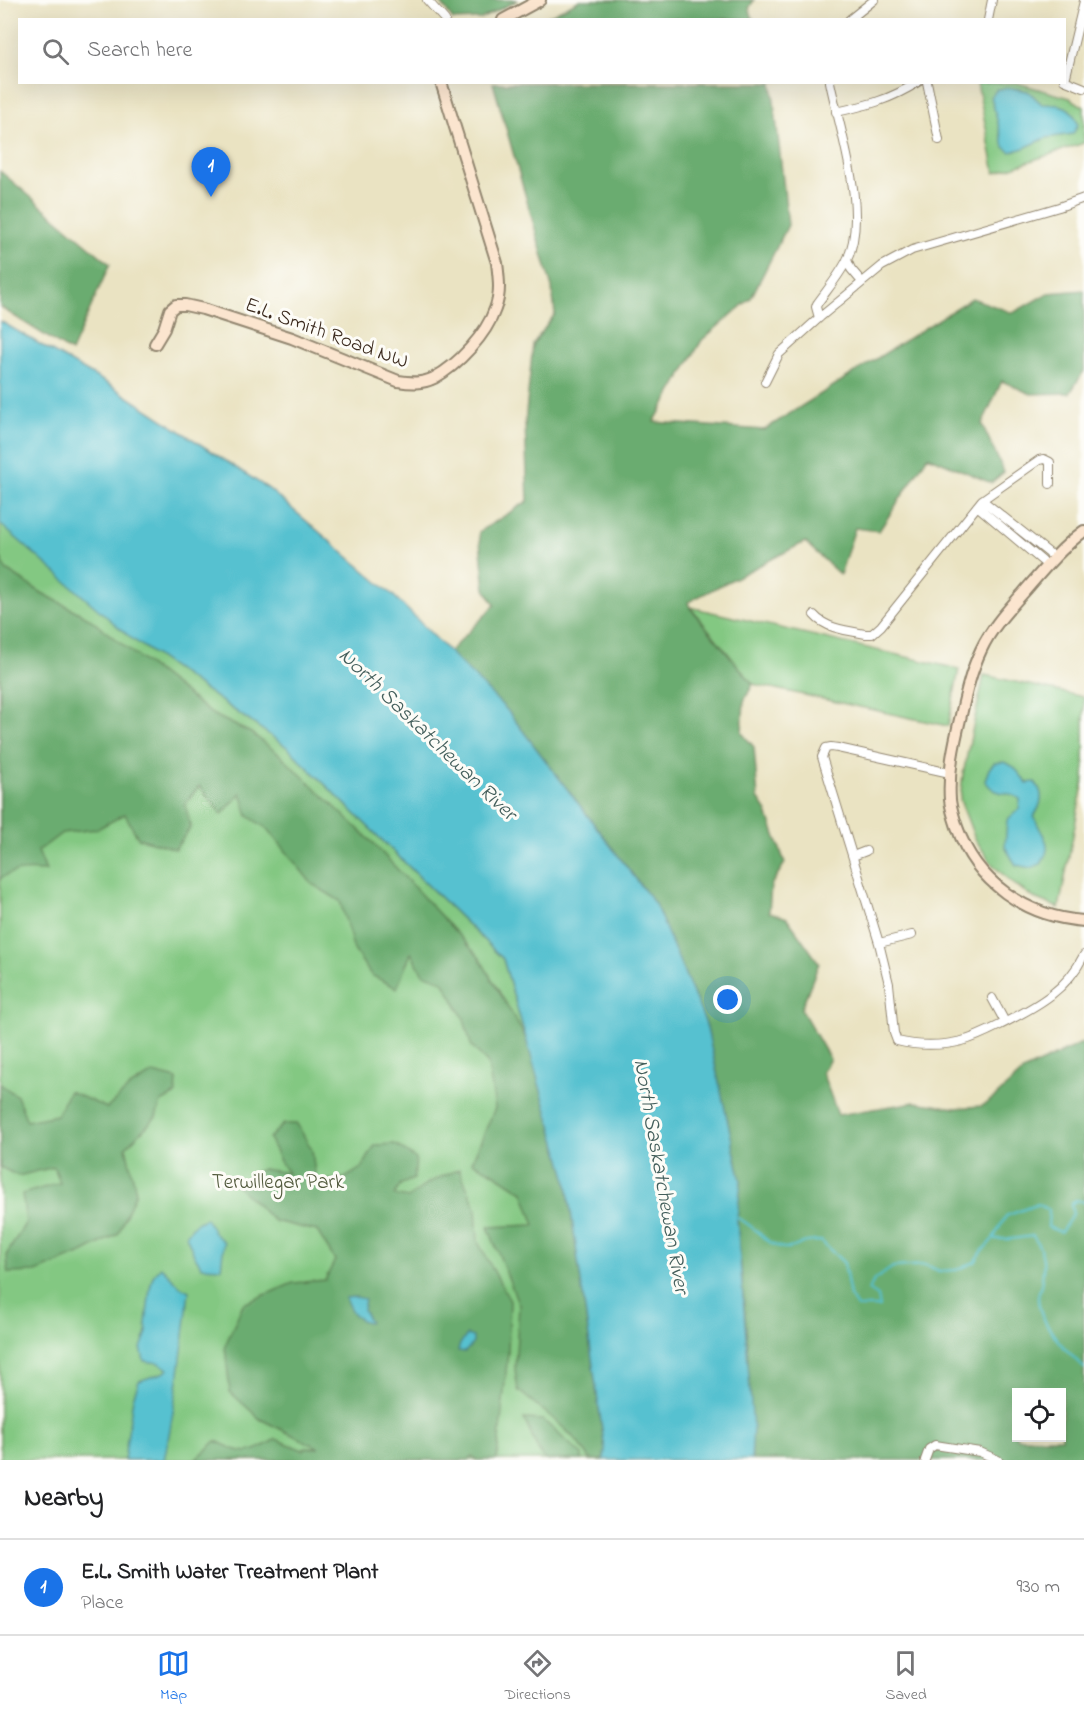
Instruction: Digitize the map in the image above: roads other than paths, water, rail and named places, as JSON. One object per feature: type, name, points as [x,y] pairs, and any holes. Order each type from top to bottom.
[{"type":"street","points":[[427,0],[443,18]]},
{"type":"street","points":[[507,18],[540,0]]},
{"type":"street","points":[[852,18],[874,0]]},
{"type":"street","points":[[988,18],[992,0]]},
{"type":"street","points":[[1066,76],[1084,1]]},
{"type":"street","points":[[1066,80],[1084,88]]},
{"type":"street","name":"E.L. Smith Road NW","points":[[155,344],[164,329],[170,310],[176,305],[185,304],[292,338],[398,381],[412,384],[433,378],[454,363],[476,343],[495,311],[500,292],[498,263],[442,84]]},
{"type":"street","points":[[819,318],[817,304],[847,261],[854,232],[854,198],[849,164],[830,84]]},
{"type":"street","points":[[836,111],[888,99],[914,84]]},
{"type":"street","points":[[927,84],[939,140]]},
{"type":"street","points":[[765,382],[779,354],[882,266],[912,250],[1084,198]]},
{"type":"street","points":[[847,261],[862,282]]},
{"type":"street","points":[[814,615],[826,625],[866,634],[876,632],[980,503],[1039,460],[1044,459],[1050,462],[1050,484]]},
{"type":"street","points":[[980,503],[1051,561]]},
{"type":"street","points":[[1084,531],[1066,544],[1051,561],[998,622],[981,649],[969,679],[951,758],[950,773],[950,803],[961,837],[969,855],[994,885],[1027,906],[1061,918],[1084,921]]},
{"type":"street","points":[[950,773],[831,747],[826,748],[822,757],[879,943],[889,984],[894,1033],[897,1041],[946,1044],[973,1038],[1052,996],[1064,985],[1084,955]]},
{"type":"street","points":[[853,856],[866,851]]},
{"type":"street","points":[[879,943],[912,935]]},
{"type":"street","points":[[992,998],[1005,1022]]},
{"type":"street","points":[[925,1460],[928,1449],[934,1445],[980,1452],[998,1460]]},
{"type":"water","points":[[1012,88],[1028,91],[1042,104],[1060,105],[1073,113],[1078,125],[1073,134],[1046,138],[1011,152],[1004,147],[991,97],[997,89]]},
{"type":"water","name":"North Saskatchewan River","points":[[0,321],[110,385],[269,489],[393,595],[507,710],[655,904],[706,1024],[741,1181],[737,1219],[753,1428],[751,1460],[604,1460],[605,1450],[566,1177],[503,959],[287,747],[131,638],[0,524]]},
{"type":"water","points":[[1005,762],[1014,767],[1027,783],[1034,782],[1041,794],[1039,807],[1034,816],[1046,840],[1047,850],[1041,864],[1031,868],[1016,865],[1005,847],[1007,820],[1019,809],[1020,799],[993,789],[985,780],[994,763]]},
{"type":"water","points":[[206,1218],[214,1233],[224,1242],[221,1268],[202,1267],[186,1235],[195,1224]]},
{"type":"water","points":[[161,1267],[181,1287],[189,1291],[179,1376],[164,1460],[124,1460],[133,1398],[139,1381],[168,1369],[159,1363],[144,1361],[141,1348],[147,1332],[150,1288],[153,1276]]},
{"type":"water","points":[[345,1298],[365,1299],[363,1310],[370,1322],[357,1318],[351,1311]]},
{"type":"water","points":[[467,1335],[473,1337],[473,1343],[465,1352],[458,1351],[460,1344]]},
{"type":"waterway","points":[[737,1218],[774,1245],[781,1247],[791,1248],[805,1242],[821,1241],[844,1263],[850,1296],[857,1307],[880,1307],[878,1296],[869,1290],[874,1280],[893,1267],[926,1265],[939,1271],[956,1270],[975,1262],[993,1239],[1006,1216],[1038,1204],[1049,1210],[1048,1227],[1061,1232],[1073,1214],[1071,1205],[1076,1200],[1084,1202]]},
{"type":"waterway","points":[[993,1239],[1033,1236],[1043,1259],[1038,1298],[1043,1318],[1055,1337],[1084,1368]]},
{"type":"place","name":"E.L. Smith Water Treatment Plant","points":[[211,197]]},
{"type":"park label","name":"Terwillegar Park","points":[[278,1181]]}]
